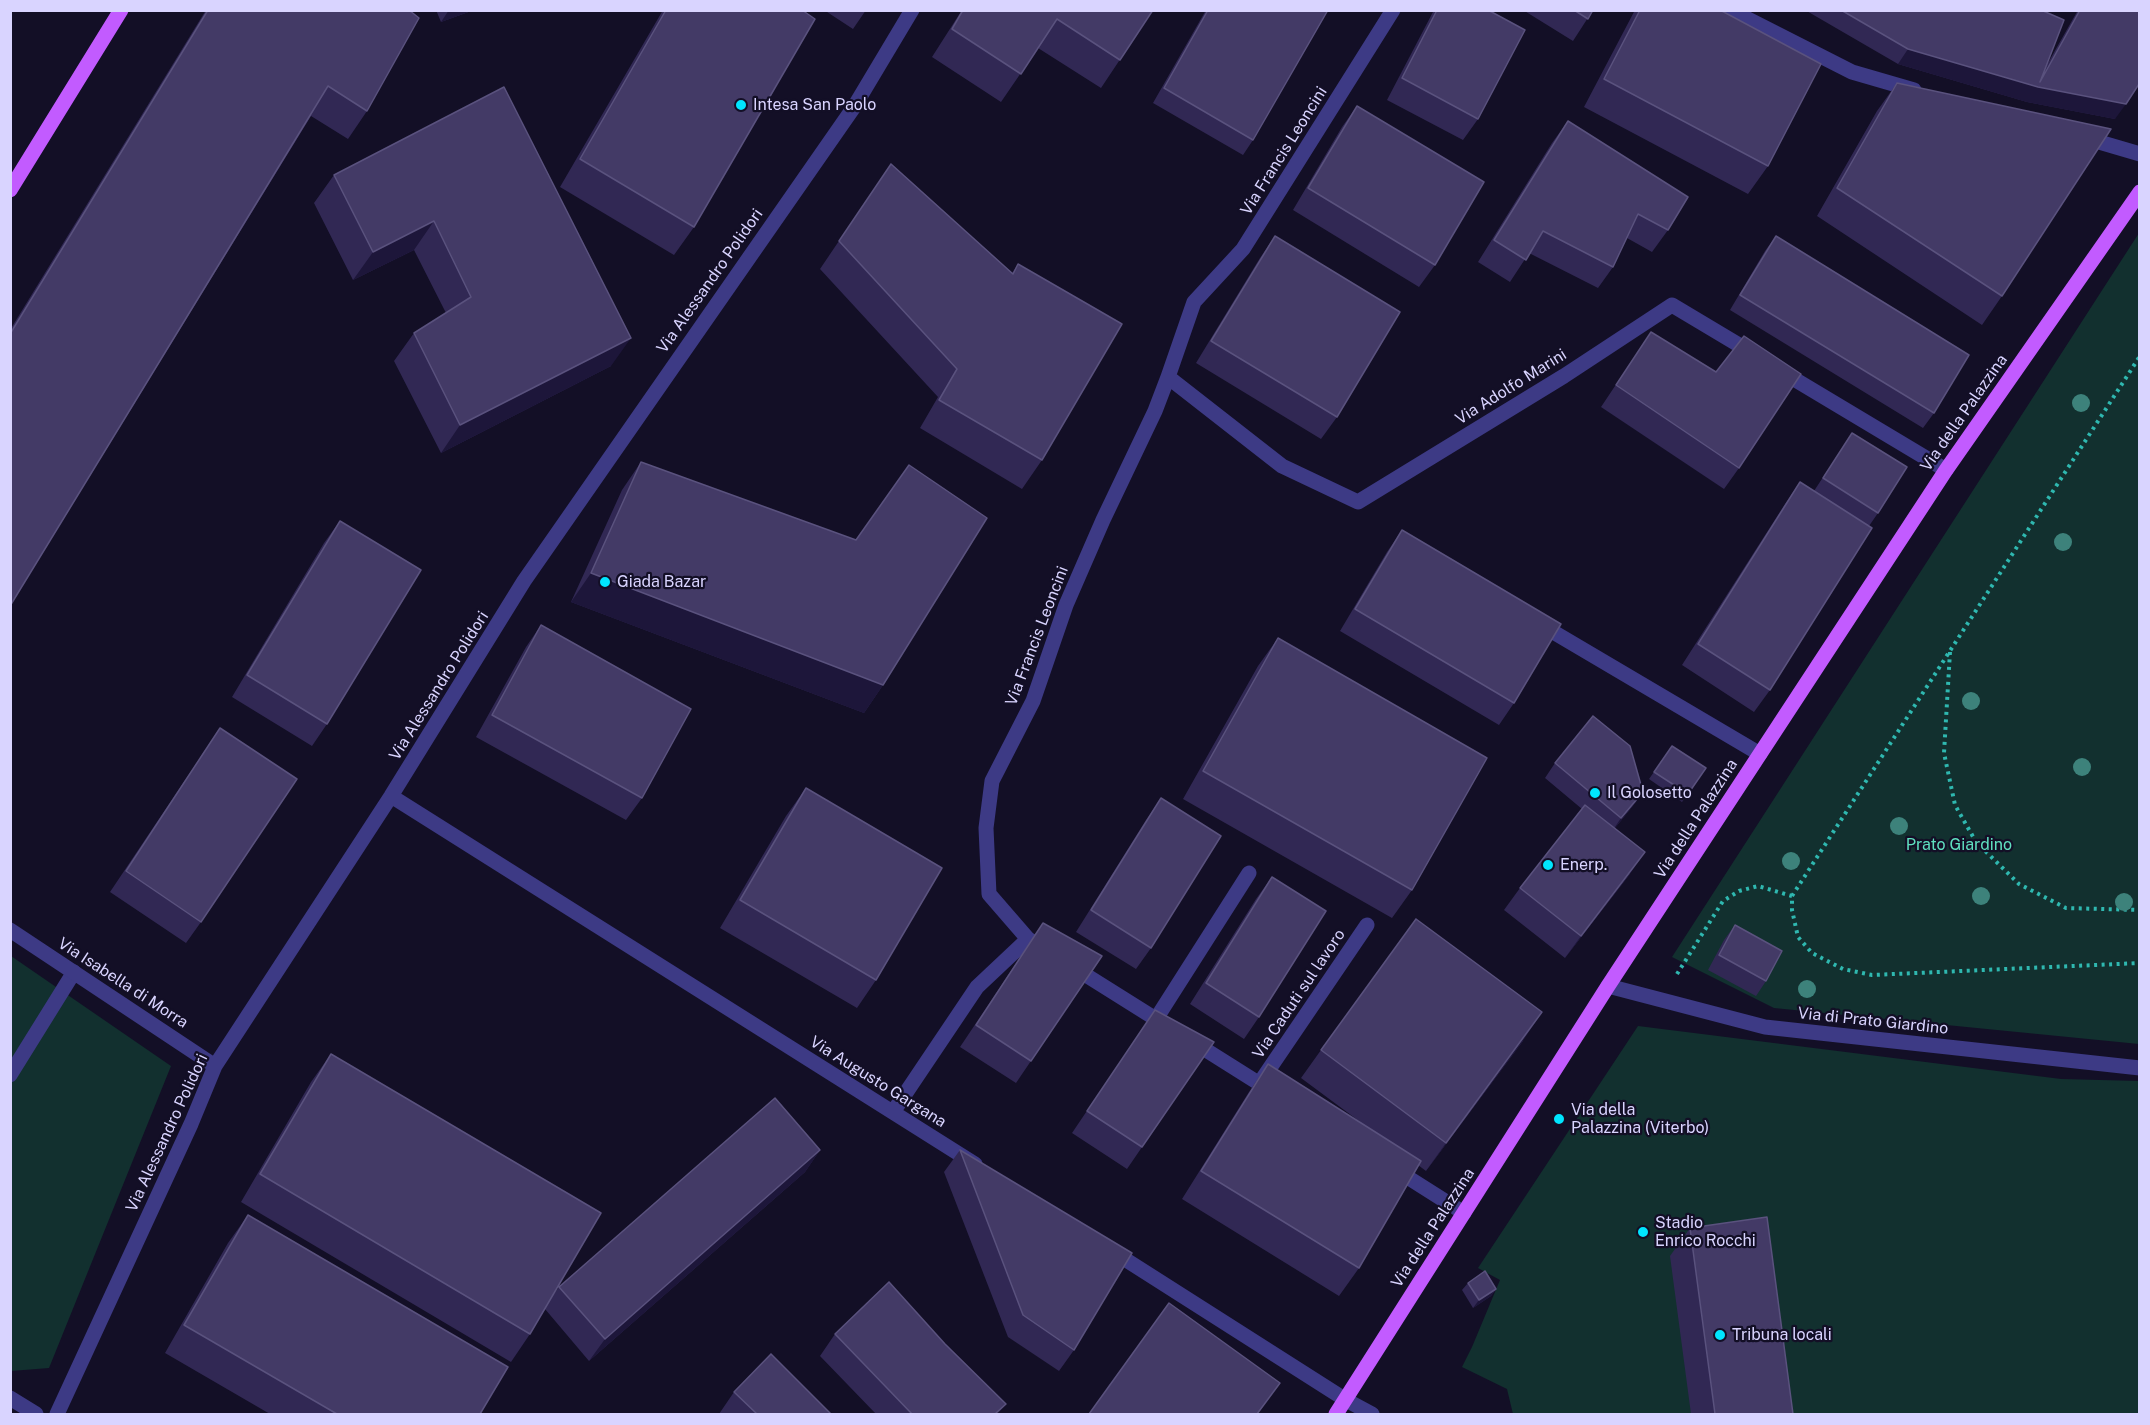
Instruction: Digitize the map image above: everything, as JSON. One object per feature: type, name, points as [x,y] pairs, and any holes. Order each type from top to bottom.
[{"type":"main road","points":[[10,190],[121,10]]},
{"type":"main road","name":"Via della Palazzina","points":[[1336,1414],[1608,986],[1946,470],[2139,192]]},
{"type":"street","name":"Via Alessandro Polidori","points":[[57,1414],[191,1124],[215,1066],[391,796],[524,581],[854,107],[912,10]]},
{"type":"street","name":"Via Francis Leoncini","points":[[1028,939],[989,894],[986,828],[992,781],[1033,701],[1066,605],[1103,520],[1155,411],[1194,302],[1244,249],[1393,10]]},
{"type":"street","points":[[1730,10],[1852,72],[1932,95]]},
{"type":"street","points":[[2070,134],[2139,154]]},
{"type":"street","name":"Via Adolfo Marini","points":[[1167,377],[1282,466],[1358,502],[1564,376],[1672,305],[1946,470]]},
{"type":"street","points":[[1528,617],[1760,754]]},
{"type":"street","name":"Via Augusto Gargana","points":[[391,796],[983,1169]]},
{"type":"street","points":[[1156,1019],[1249,873]]},
{"type":"street","name":"Via Caduti sul lavoro","points":[[1260,1084],[1367,925]]},
{"type":"street","name":"Via Isabella di Morra","points":[[10,930],[215,1066]]},
{"type":"street","points":[[893,1112],[977,987],[1028,939]]},
{"type":"street","name":"Via Caduti sul lavoro","points":[[1028,939],[1279,1096]]},
{"type":"street","points":[[10,1075],[74,972]]},
{"type":"street","name":"Via di Prato Giardino","points":[[1608,986],[1765,1027],[2139,1068]]},
{"type":"street","points":[[1377,1158],[1464,1213]]},
{"type":"street","points":[[1103,1245],[1346,1400],[1372,1414]]},
{"type":"street","points":[[10,1398],[36,1414]]},
{"type":"path","points":[[2139,356],[1792,896],[1792,910],[1798,937],[1812,952],[1842,969],[1872,975],[2139,963]]},
{"type":"path","points":[[1950,651],[1944,753],[1955,805],[1976,842],[2019,884],[2066,908],[2139,910]]},
{"type":"path","points":[[1675,978],[1723,901],[1739,891],[1758,886],[1792,896]]},
{"type":"green space","name":"Prato Giardino","points":[[2139,233],[2139,1044],[1774,1008],[1672,957]]},
{"type":"green space","points":[[11,956],[171,1066],[49,1368],[11,1371]]},
{"type":"green space","name":"Stadio Enrico Rocchi","points":[[1638,1026],[2061,1079],[2139,1081],[2139,1414],[1513,1414],[1507,1389],[1462,1367],[1500,1280],[1478,1268]]},
{"type":"building","points":[[208,10],[409,10],[419,18],[367,111],[328,86],[10,606],[10,334]]},
{"type":"building","points":[[666,10],[802,10],[815,19],[694,227],[580,159]]},
{"type":"building","points":[[963,10],[1153,10],[1120,60],[1057,19],[1021,74],[952,29]]},
{"type":"building","points":[[1208,10],[1328,10],[1253,140],[1164,88]]},
{"type":"building","points":[[1437,10],[1488,10],[1525,30],[1478,119],[1402,78]]},
{"type":"building","points":[[1574,10],[1593,10],[1588,19]]},
{"type":"building","points":[[1640,10],[1720,10],[1821,64],[1768,166],[1604,79]]},
{"type":"building","points":[[1841,10],[2041,10],[2064,20],[2040,82],[2080,10],[2139,10],[2139,84],[2126,104],[2038,87],[1908,49]]},
{"type":"building","points":[[1897,83],[2111,129],[2002,296],[1837,188]]},
{"type":"building","points":[[504,87],[631,338],[460,425],[414,333],[471,297],[434,221],[373,252],[334,175]]},
{"type":"building","points":[[1357,106],[1484,182],[1435,265],[1308,188]]},
{"type":"building","points":[[1568,121],[1688,197],[1668,230],[1638,214],[1613,267],[1543,231],[1526,260],[1494,240]]},
{"type":"building","points":[[891,164],[1013,274],[1018,264],[1122,324],[1042,460],[939,400],[957,369],[839,241]]},
{"type":"building","points":[[1275,236],[1400,312],[1337,417],[1211,341]]},
{"type":"building","points":[[1776,236],[1969,355],[1934,413],[1740,295]]},
{"type":"building","points":[[1651,332],[1716,372],[1744,336],[1801,374],[1739,468],[1616,385]]},
{"type":"building","points":[[1852,433],[1907,467],[1878,513],[1823,478]]},
{"type":"building","points":[[641,462],[856,540],[909,465],[987,518],[883,685],[591,573]]},
{"type":"building","points":[[1800,482],[1872,528],[1770,690],[1698,644]]},
{"type":"building","points":[[340,521],[421,570],[327,724],[247,675]]},
{"type":"building","points":[[1402,530],[1561,624],[1514,703],[1355,609]]},
{"type":"building","points":[[541,625],[691,709],[642,798],[492,715]]},
{"type":"building","points":[[1278,638],[1487,758],[1412,890],[1203,771]]},
{"type":"building","name":"Il Golosetto","points":[[1593,716],[1630,746],[1643,792],[1621,818],[1555,763]]},
{"type":"building","points":[[220,728],[297,779],[201,922],[126,871]]},
{"type":"building","points":[[1672,746],[1706,768],[1688,794],[1654,772]]},
{"type":"building","points":[[806,788],[942,868],[876,980],[740,900]]},
{"type":"building","points":[[1161,798],[1221,836],[1151,948],[1091,910]]},
{"type":"building","points":[[1585,805],[1645,852],[1581,936],[1520,888]]},
{"type":"building","points":[[1272,877],[1326,911],[1259,1017],[1206,983]]},
{"type":"building","points":[[1416,919],[1542,1012],[1446,1143],[1321,1050]]},
{"type":"building","points":[[1043,923],[1102,956],[1031,1061],[976,1025]]},
{"type":"building","points":[[1735,925],[1782,951],[1766,981],[1719,955]]},
{"type":"building","points":[[1155,1010],[1214,1042],[1142,1147],[1087,1111]]},
{"type":"building","points":[[331,1054],[601,1213],[530,1334],[260,1174]]},
{"type":"building","points":[[1268,1064],[1421,1161],[1359,1268],[1201,1171]]},
{"type":"building","points":[[775,1098],[820,1150],[605,1339],[559,1287]]},
{"type":"building","points":[[960,1150],[1132,1253],[1074,1350],[1023,1315]]},
{"type":"building","points":[[248,1215],[508,1367],[480,1414],[337,1414],[184,1325]]},
{"type":"building","name":"Tribuna locali","points":[[1767,1217],[1793,1414],[1715,1414],[1690,1228]]},
{"type":"building","points":[[1485,1271],[1496,1289],[1479,1300],[1468,1283]]},
{"type":"building","points":[[889,1282],[945,1344],[1006,1404],[995,1414],[912,1414],[835,1334]]},
{"type":"building","points":[[1169,1303],[1280,1383],[1257,1414],[1089,1414]]},
{"type":"building","points":[[771,1354],[831,1414],[757,1414],[734,1392]]},
{"type":"place","name":"Intesa San Paolo","points":[[741,105]]},
{"type":"place","name":"Giada Bazar","points":[[605,582]]},
{"type":"place","name":"Il Golosetto","points":[[1595,793]]},
{"type":"place","name":"Enerp.","points":[[1548,865]]},
{"type":"place","name":"Via della Palazzina (Viterbo)","points":[[1559,1119]]},
{"type":"place","name":"Stadio Enrico Rocchi","points":[[1643,1232]]},
{"type":"place","name":"Tribuna locali","points":[[1720,1335]]}]
